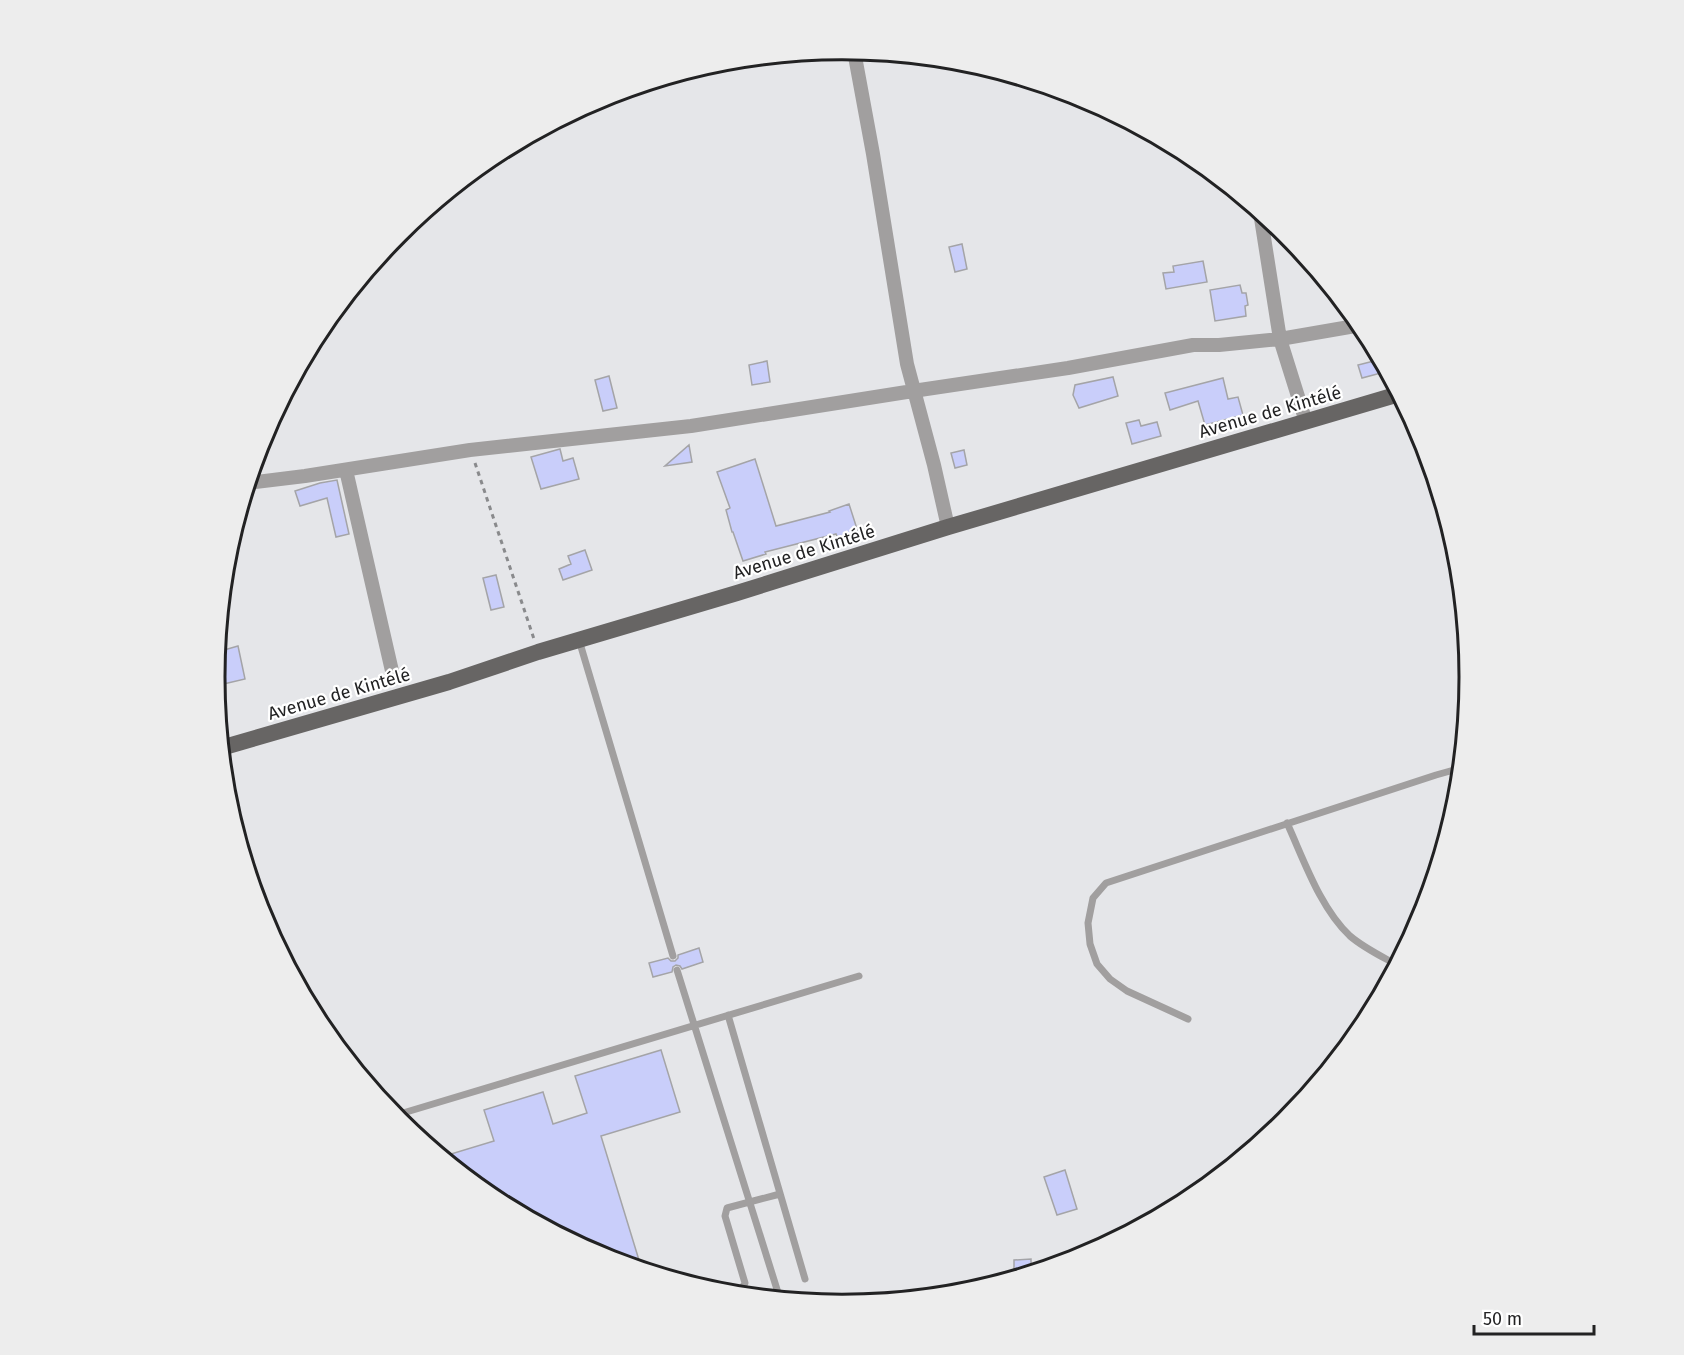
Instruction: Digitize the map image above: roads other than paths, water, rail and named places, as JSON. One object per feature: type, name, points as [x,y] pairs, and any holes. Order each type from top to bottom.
[{"type":"main road","name":"Avenue de Kintélé","points":[[229,746],[449,682],[538,652],[726,597],[948,527],[1392,396]]},
{"type":"street","points":[[856,60],[907,364],[948,527]]},
{"type":"street","points":[[1262,225],[1280,339],[1306,422]]},
{"type":"street","points":[[256,482],[470,450],[691,426],[1068,368],[1193,345],[1280,339],[1350,327]]},
{"type":"street","points":[[346,470],[392,670]]},
{"type":"lane","points":[[579,640],[673,956]]},
{"type":"lane","points":[[1188,1019],[1127,991],[1110,979],[1097,964],[1090,944],[1088,923],[1093,898],[1106,883],[1452,770]]},
{"type":"lane","points":[[1287,823],[1317,888],[1336,919],[1348,934],[1364,947],[1390,961]]},
{"type":"lane","points":[[677,970],[778,1292]]},
{"type":"lane","points":[[404,1113],[859,976]]},
{"type":"lane","points":[[728,1015],[805,1279]]},
{"type":"lane","points":[[743,1287],[745,1283],[725,1216],[727,1208],[780,1194]]}]
